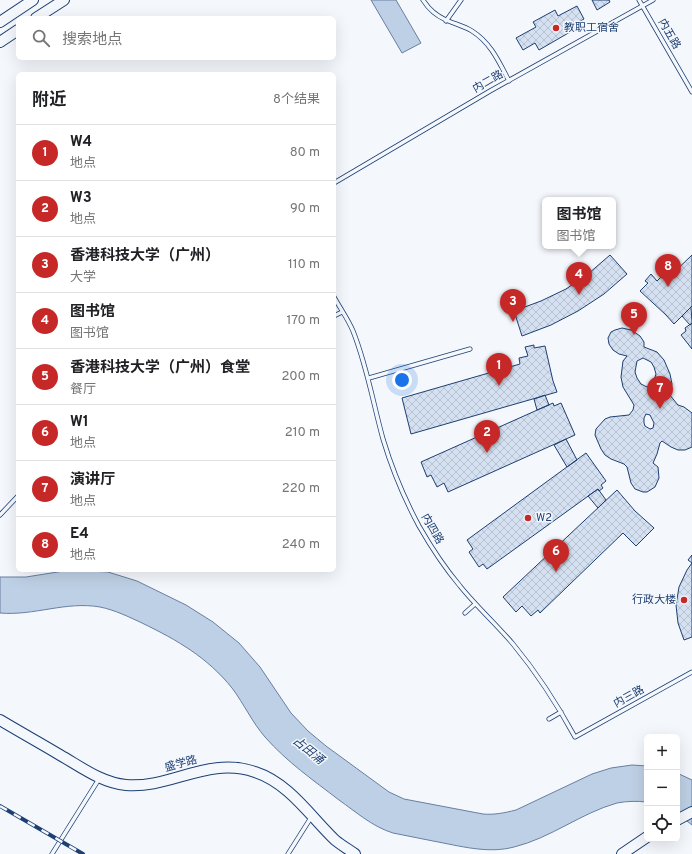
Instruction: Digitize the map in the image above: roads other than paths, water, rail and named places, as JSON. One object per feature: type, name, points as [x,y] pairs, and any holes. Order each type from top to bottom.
[{"type":"street","points":[[0,22],[33,0]]},
{"type":"street","points":[[39,16],[64,0]]},
{"type":"street","points":[[0,42],[16,31]]},
{"type":"street","name":"盛学路","points":[[0,720],[109,782],[127,785],[142,785],[208,769],[230,767],[255,772],[277,782],[291,793],[336,841],[355,854]]},
{"type":"street","points":[[680,818],[692,812]]},
{"type":"street","points":[[622,854],[644,839]]},
{"type":"street","points":[[632,854],[636,844]]},
{"type":"lane","points":[[423,0],[431,10],[446,21],[468,29],[487,43],[509,80]]},
{"type":"lane","points":[[446,21],[462,0]]},
{"type":"lane","name":"内五路","points":[[640,0],[692,92]]},
{"type":"lane","name":"内二路","points":[[336,182],[509,80],[653,0]]},
{"type":"lane","name":"内四路","points":[[336,300],[353,331],[369,378],[383,438],[392,466],[420,526],[445,567],[475,604],[495,624],[530,666],[561,712],[575,737]]},
{"type":"lane","points":[[336,315],[342,312]]},
{"type":"lane","points":[[369,378],[470,349]]},
{"type":"lane","points":[[0,515],[16,498]]},
{"type":"lane","points":[[465,613],[475,604]]},
{"type":"lane","name":"内三路","points":[[575,737],[692,672]]},
{"type":"lane","points":[[549,719],[561,712]]},
{"type":"lane","points":[[52,854],[100,778]]},
{"type":"lane","points":[[288,854],[312,816]]},
{"type":"water","points":[[371,0],[396,0],[421,43],[402,53]]},
{"type":"water","name":"占田涌","points":[[57,572],[108,572],[137,581],[186,605],[213,622],[239,643],[260,667],[291,713],[308,731],[389,792],[404,799],[483,814],[499,814],[516,810],[592,774],[611,768],[632,765],[644,766],[644,802],[624,802],[604,807],[541,838],[504,849],[494,850],[464,847],[393,833],[372,823],[358,814],[291,763],[260,731],[232,688],[212,667],[191,650],[142,623],[127,616],[100,607],[75,606],[25,612],[0,613],[0,577],[26,577]]},
{"type":"water","points":[[680,774],[692,780],[692,825],[680,815]]},
{"type":"railway","points":[[0,806],[83,854]]},
{"type":"place","name":"教职工宿舍","points":[[556,28]]},
{"type":"place","name":"E4","points":[[668,287]]},
{"type":"place","name":"图书馆","points":[[579,295]]},
{"type":"place","name":"香港科技大学（广州）","points":[[513,322]]},
{"type":"place","name":"香港科技大学（广州）食堂","points":[[634,335]]},
{"type":"place","name":"W4","points":[[499,386]]},
{"type":"place","name":"演讲厅","points":[[660,409]]},
{"type":"place","name":"W3","points":[[487,453]]},
{"type":"place","name":"W2","points":[[528,518]]},
{"type":"place","name":"W1","points":[[556,572]]},
{"type":"place","name":"行政大楼","points":[[684,600]]}]
